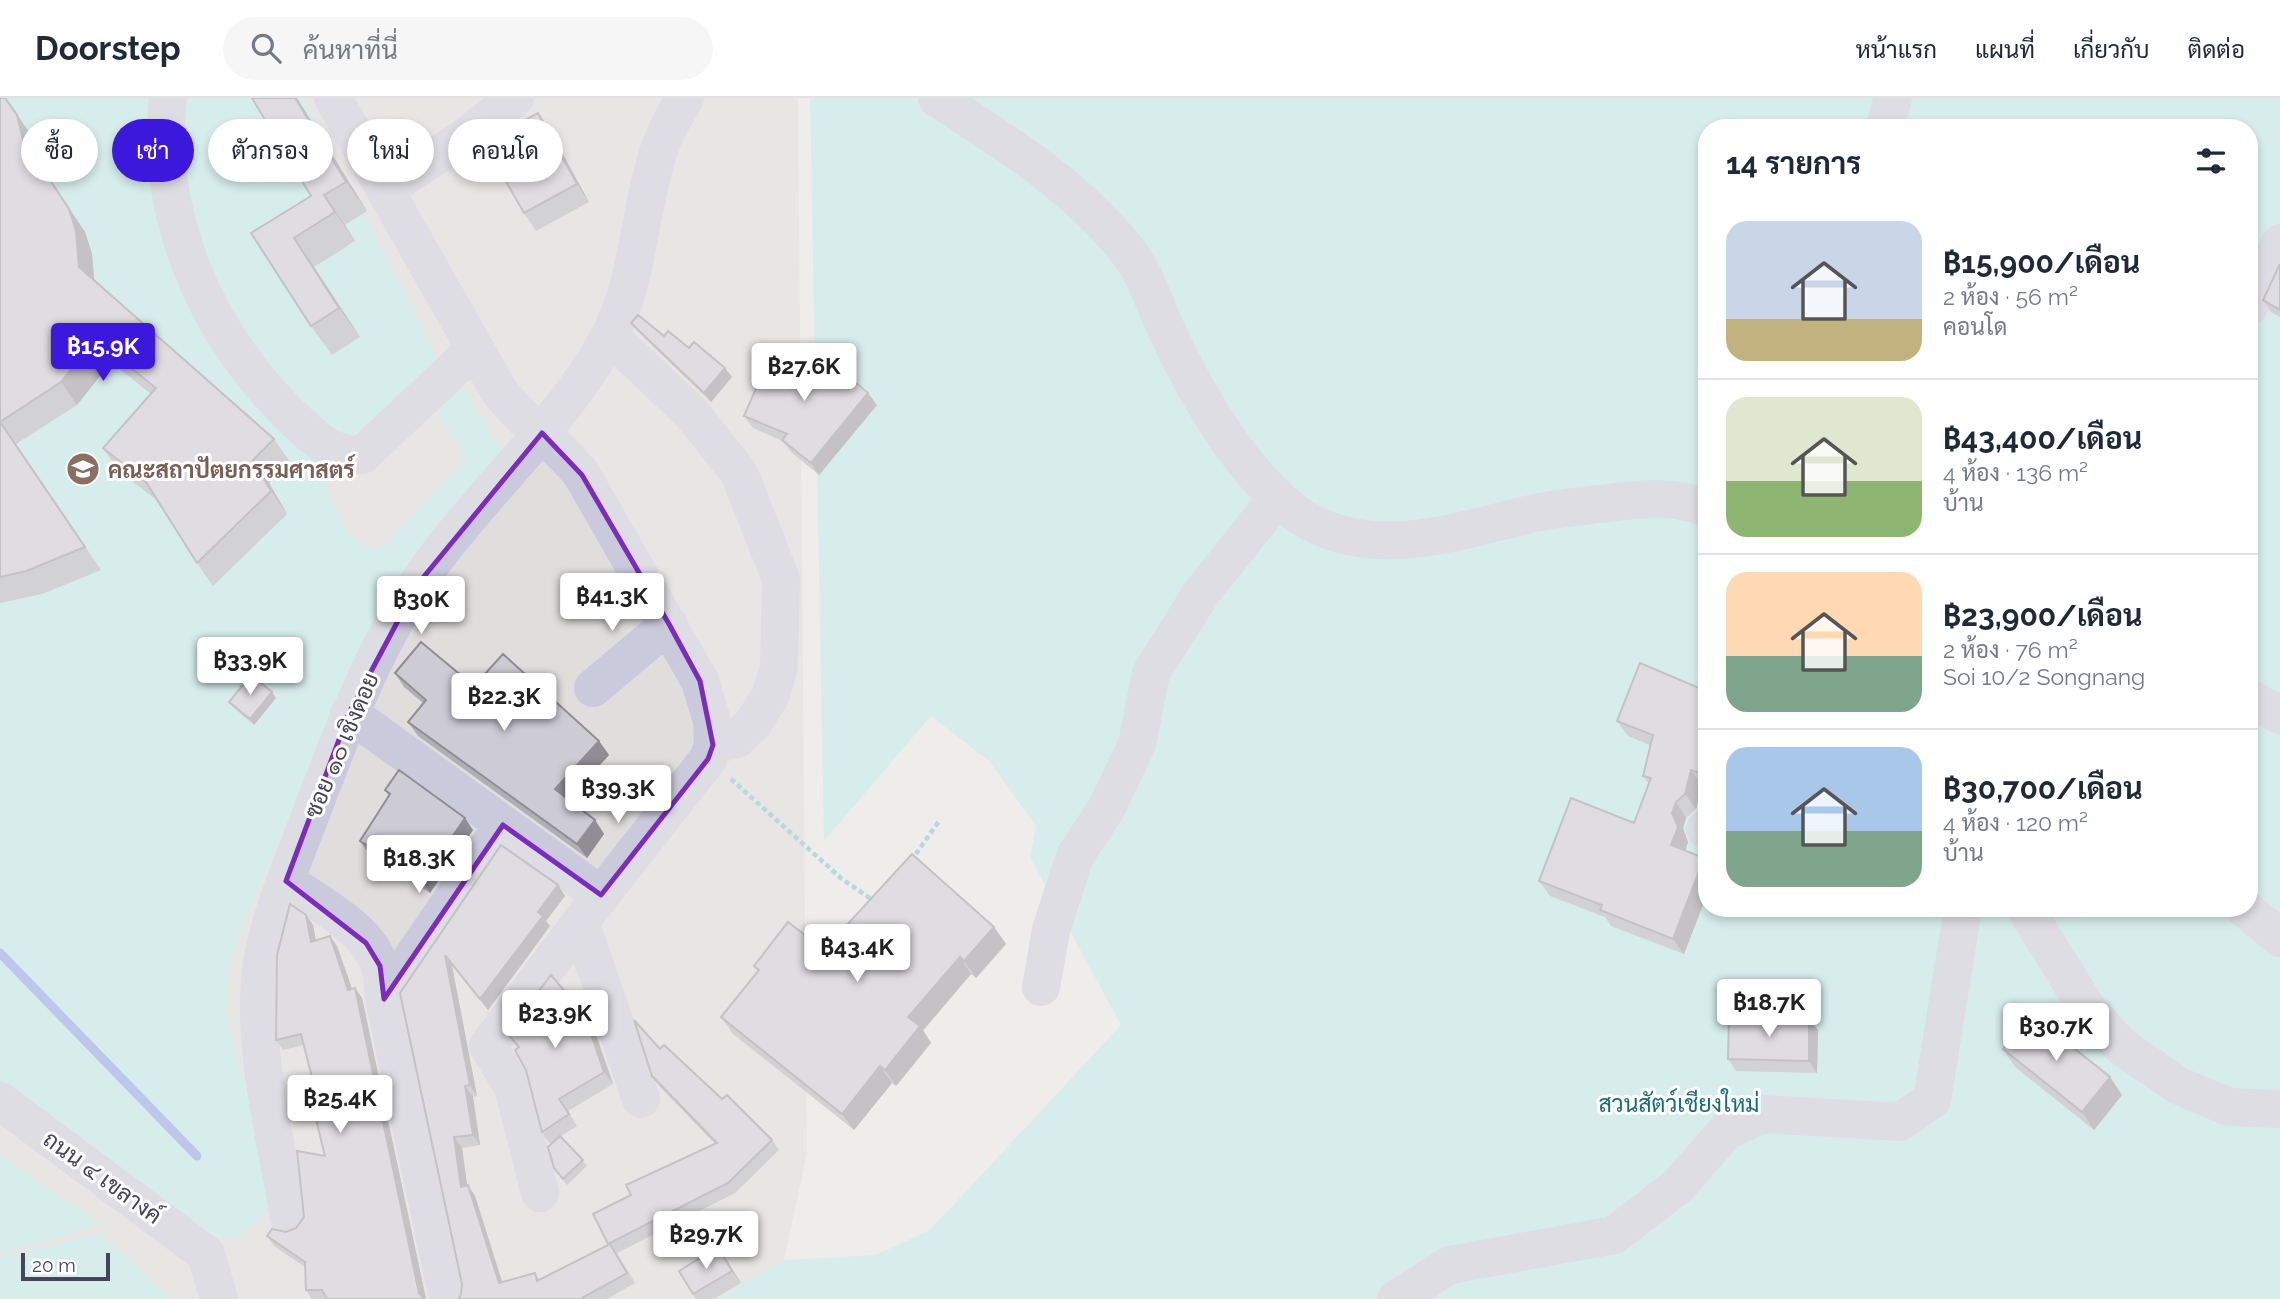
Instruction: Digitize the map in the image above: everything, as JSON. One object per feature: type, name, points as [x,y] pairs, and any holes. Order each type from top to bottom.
[{"type":"street","points":[[168,98],[163,139],[171,202],[191,266],[209,310],[263,388],[321,445],[348,456],[362,455],[474,350]]},
{"type":"street","points":[[333,98],[474,350],[506,401],[542,433],[582,475],[700,681],[712,721],[711,752]]},
{"type":"street","points":[[385,190],[465,137],[515,98]]},
{"type":"street","name":"ซอย ๑๐ เชิงดอย","points":[[290,1221],[260,1048],[262,962],[286,881],[349,713],[417,585],[437,557],[574,394],[610,336],[629,288],[656,159],[669,125],[685,98]]},
{"type":"street","points":[[937,98],[1045,171],[1086,206],[1131,254],[1196,389],[1226,438],[1278,497],[1316,525],[1353,539],[1394,541],[1450,533],[1538,512],[1631,500],[1688,500],[1698,504]]},
{"type":"street","points":[[1887,119],[1893,98]]},
{"type":"street","points":[[2258,288],[2280,243]]},
{"type":"street","points":[[540,1193],[513,1087],[488,1046],[711,752],[737,739],[753,723],[770,697],[779,667],[781,579],[739,473],[692,414],[610,336]]},
{"type":"street","points":[[1041,987],[1051,930],[1075,856],[1106,809],[1137,744],[1151,673],[1202,592],[1278,497]]},
{"type":"street","points":[[593,688],[668,624]]},
{"type":"street","points":[[349,713],[503,825],[591,910],[641,1099]]},
{"type":"street","points":[[384,999],[503,825]]},
{"type":"street","points":[[286,881],[348,925],[366,943],[380,966],[384,999],[448,1299]]},
{"type":"street","points":[[1396,1299],[1451,1265],[1614,1235],[1678,1186],[1726,1131],[1763,1114],[1900,1122],[1932,1100],[1952,917]]},
{"type":"street","points":[[2031,917],[2086,1007],[2122,1046],[2179,1086],[2230,1107],[2280,1108]]},
{"type":"street","points":[[2255,917],[2280,938]]},
{"type":"street","name":"ถนน ๔ เขลางค์","points":[[1,1107],[206,1254],[219,1299]]},
{"type":"path","points":[[711,752],[842,878],[880,905]]},
{"type":"path","points":[[909,863],[939,821]]},
{"type":"highlighted area","points":[[542,433],[582,475],[669,624],[700,681],[713,745],[708,759],[601,895],[503,825],[384,999],[380,966],[366,943],[286,881],[349,713],[417,585]]},
{"type":"shaded area","points":[[0,98],[798,98],[807,1154],[784,1260],[718,1299],[0,1299]]},
{"type":"green space","points":[[0,98],[303,98],[314,119],[208,119],[208,182],[333,182],[333,156],[431,344],[434,360],[431,374],[330,480],[326,488],[340,518],[362,544],[381,549],[463,463],[464,456],[437,410],[462,387],[501,449],[489,470],[374,617],[232,950],[227,976],[226,1017],[269,1171],[271,1199],[257,1222],[238,1237],[216,1238],[0,1087]]},
{"type":"green space","name":"สวนสัตว์เชียงใหม่","points":[[810,98],[2280,98],[2280,1299],[718,1299],[784,1260],[876,1255],[930,1230],[1121,1025],[1030,857],[1036,826],[989,761],[931,716],[824,841]]},
{"type":"green space","points":[[0,1155],[101,1225],[4,1253],[0,1250]]},
{"type":"green space","points":[[101,1233],[170,1299],[0,1299],[0,1257]]},
{"type":"building","points":[[0,98],[5,98],[17,115],[21,131],[21,182],[51,182],[69,209],[76,231],[79,267],[274,439],[253,460],[271,491],[197,563],[146,482],[103,448],[156,388],[95,339],[61,382],[0,422]]},
{"type":"building","points":[[252,98],[295,98],[308,119],[265,119]]},
{"type":"building","points":[[538,113],[541,119],[527,119]]},
{"type":"building","points":[[563,159],[577,184],[524,213],[506,182],[563,182]]},
{"type":"building","points":[[333,161],[346,182],[324,195],[335,212],[294,238],[339,308],[311,326],[251,233],[311,196],[303,182],[333,182]]},
{"type":"building","points":[[2280,264],[2280,310],[2263,300]]},
{"type":"building","points":[[638,315],[664,336],[668,331],[689,348],[694,342],[725,368],[704,393],[631,323]]},
{"type":"building","points":[[771,354],[803,368],[810,357],[837,374],[840,369],[868,393],[811,463],[782,440],[787,434],[744,416]]},
{"type":"building","points":[[0,422],[85,547],[26,571],[0,577]]},
{"type":"building","points":[[421,642],[474,686],[503,654],[599,741],[555,789],[595,820],[577,844],[408,722],[426,700],[395,673]]},
{"type":"building","points":[[1640,663],[1698,688],[1698,772],[1691,770],[1685,794],[1676,802],[1672,813],[1678,827],[1671,845],[1698,856],[1698,874],[1673,939],[1600,910],[1602,905],[1539,881],[1571,798],[1634,823],[1651,778],[1643,776],[1653,735],[1617,721]]},
{"type":"building","points":[[251,675],[272,692],[250,719],[229,702]]},
{"type":"building","points":[[399,770],[465,818],[422,881],[360,841],[390,794],[385,790]]},
{"type":"building","points":[[501,845],[558,885],[538,912],[543,916],[480,999],[445,955],[470,1085],[465,1086],[473,1135],[454,1137],[461,1187],[468,1185],[499,1283],[535,1273],[537,1281],[610,1244],[627,1273],[580,1299],[459,1299],[462,1284],[400,993]]},
{"type":"building","points":[[912,854],[994,927],[964,961],[960,957],[908,1017],[920,1026],[885,1070],[880,1066],[842,1114],[721,1017],[759,970],[754,966],[788,922],[824,950]]},
{"type":"building","points":[[290,904],[306,915],[311,942],[330,936],[348,990],[355,988],[419,1293],[424,1299],[327,1299],[322,1290],[306,1290],[305,1262],[267,1236],[272,1229],[286,1232],[296,1228],[304,1217],[297,1151],[325,1156],[310,1095],[316,1093],[301,1034],[276,1040],[277,955]]},
{"type":"building","points":[[551,975],[584,1014],[604,1072],[559,1099],[569,1114],[542,1132],[526,1070],[515,1050],[519,1047],[507,1033]]},
{"type":"building","points":[[2031,1014],[2110,1077],[2082,1112],[2003,1049]]},
{"type":"building","points":[[1729,1016],[1809,1018],[1809,1061],[1728,1059]]},
{"type":"building","points":[[634,1020],[660,1049],[664,1045],[722,1099],[727,1095],[772,1140],[728,1183],[608,1244],[593,1214],[631,1195],[626,1185],[717,1143],[652,1076]]},
{"type":"building","points":[[560,1136],[583,1160],[563,1179],[554,1168],[548,1147]]},
{"type":"building","points":[[718,1247],[732,1271],[693,1294],[679,1271]]},
{"type":"waterway","points":[[0,953],[197,1156]]},
{"type":"place","name":"คณะสถาปัตยกรรมศาสตร์","points":[[83,469]]}]
